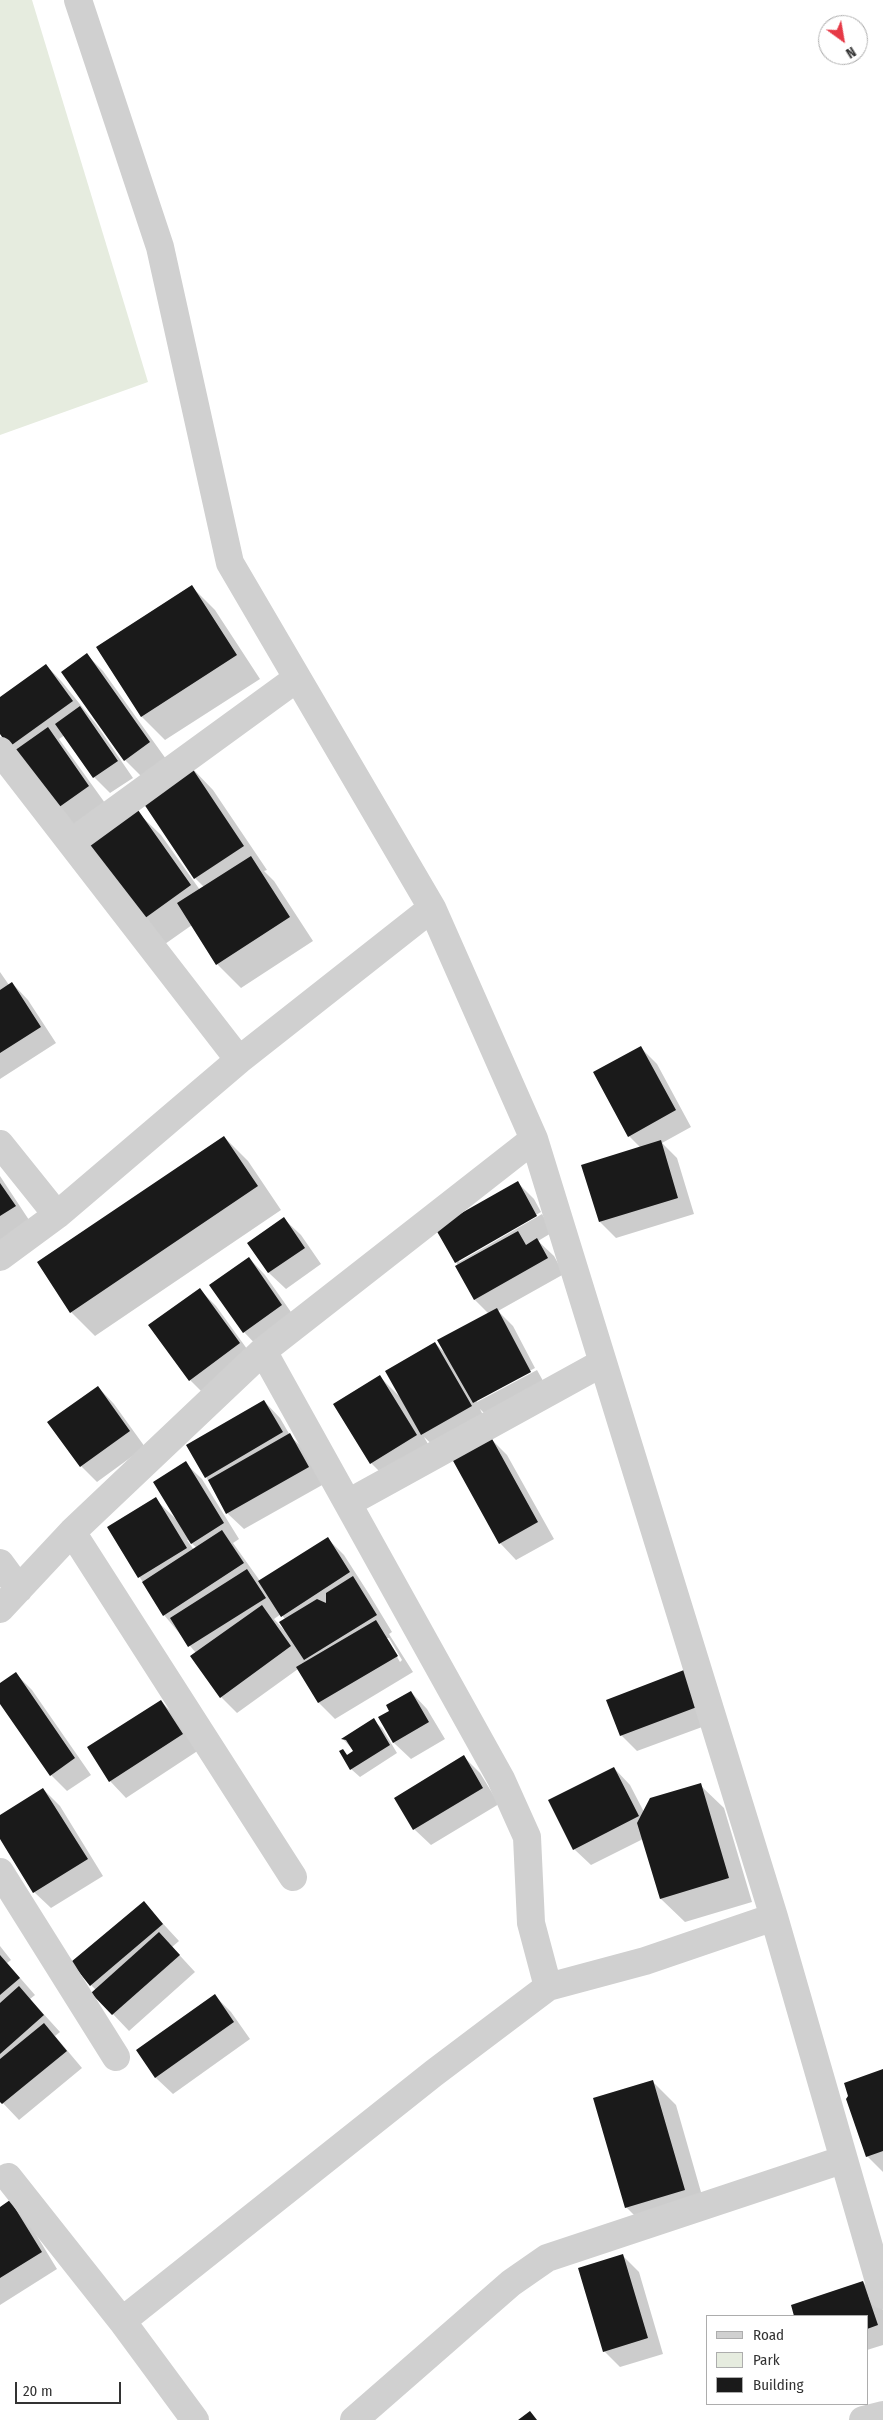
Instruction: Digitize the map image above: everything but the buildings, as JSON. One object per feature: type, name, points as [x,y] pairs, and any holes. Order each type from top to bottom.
[{"type":"street","points":[[78,0],[160,248],[230,563],[296,679],[432,908],[534,1139],[774,1917],[842,2160],[883,2295]]},
{"type":"street","points":[[72,842],[296,679]]},
{"type":"street","points":[[0,751],[239,1060]]},
{"type":"street","points":[[0,1257],[57,1215],[239,1060],[432,908]]},
{"type":"street","points":[[0,1609],[72,1532],[264,1351],[534,1139]]},
{"type":"street","points":[[0,1144],[57,1215]]},
{"type":"street","points":[[264,1351],[501,1779],[527,1837],[531,1923],[548,1987]]},
{"type":"street","points":[[348,1503],[602,1363]]},
{"type":"street","points":[[72,1532],[293,1878]]},
{"type":"street","points":[[0,1563],[19,1589]]},
{"type":"street","points":[[0,1872],[116,2058]]},
{"type":"street","points":[[122,2321],[434,2073],[548,1987],[645,1961],[774,1917]]},
{"type":"street","points":[[354,2420],[511,2283],[547,2258],[842,2160]]},
{"type":"street","points":[[8,2177],[122,2321],[195,2420]]},
{"type":"street","points":[[864,2420],[883,2415]]},
{"type":"green space","points":[[0,0],[32,0],[148,382],[0,435]]}]
